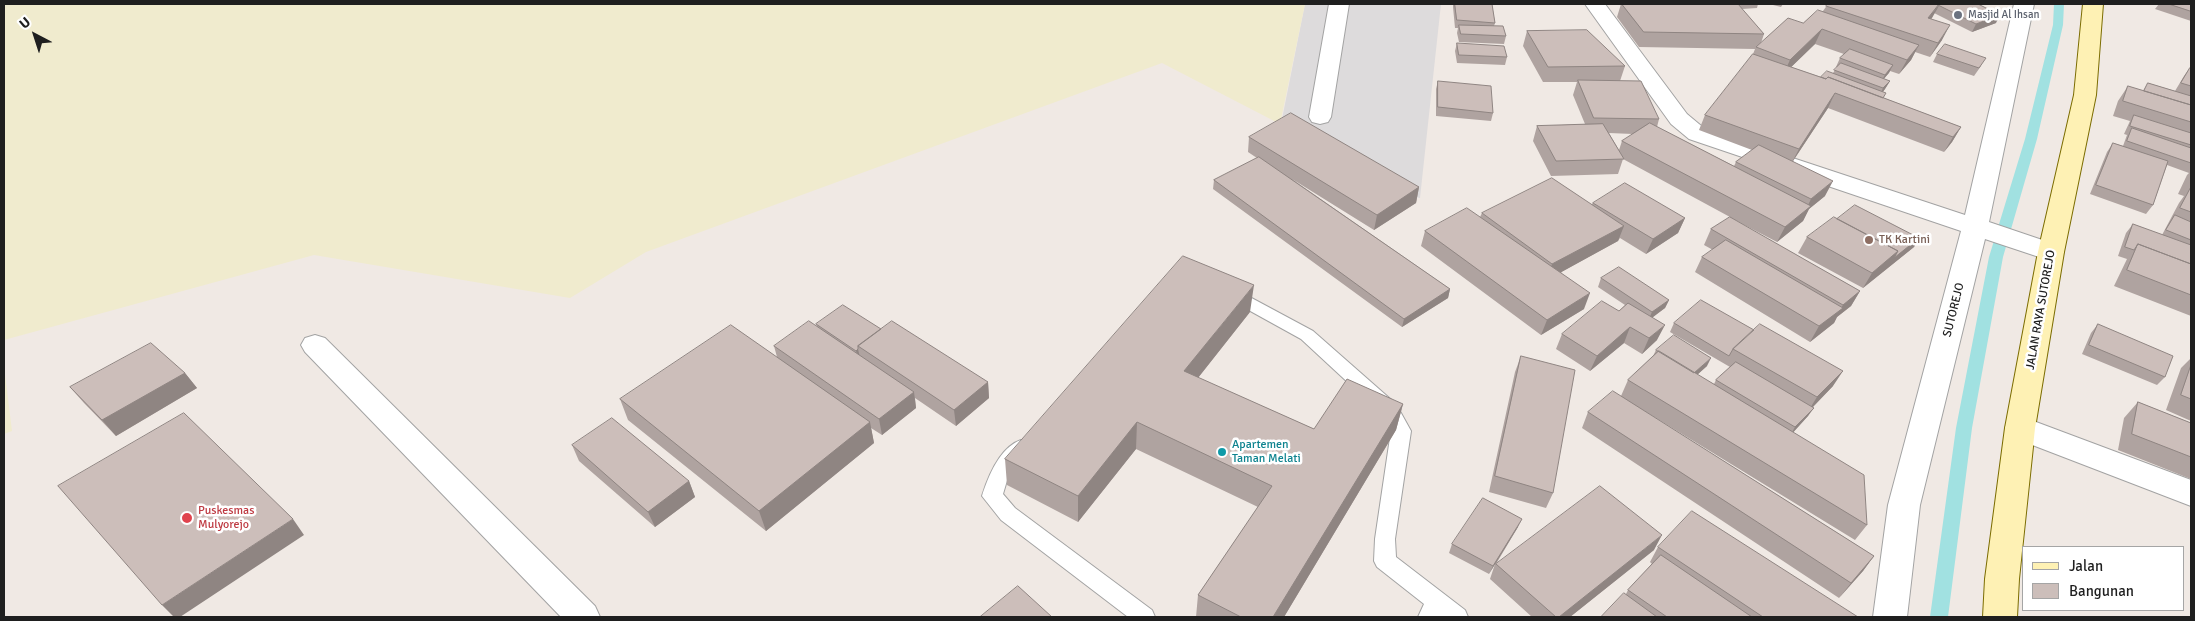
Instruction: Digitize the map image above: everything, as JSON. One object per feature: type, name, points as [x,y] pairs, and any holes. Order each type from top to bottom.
[{"type":"main road","name":"JALAN RAYA SUTOREJO","points":[[2000,617],[2002,579],[2043,250],[2085,96],[2093,4]]},
{"type":"street","points":[[1320,117],[1339,4]]},
{"type":"street","points":[[1595,4],[1679,119],[1691,131],[1721,143],[2043,250]]},
{"type":"street","name":"SUTOREJO","points":[[1890,617],[1904,505],[1981,229],[2024,4]]},
{"type":"street","points":[[316,345],[583,617]]},
{"type":"street","points":[[2020,428],[2191,493]]},
{"type":"lane","points":[[1213,283],[1307,335],[1389,410],[1401,430],[1385,539],[1385,562],[1432,609],[1457,617]]},
{"type":"lane","points":[[1032,436],[999,474],[992,496],[1008,514],[1144,617]]},
{"type":"shaded area","points":[[4,4],[1305,4],[1280,124],[1162,63],[646,252],[570,298],[314,255],[4,340]]},
{"type":"shaded area","points":[[1305,4],[1441,4],[1420,198],[1392,192],[1281,124]]},
{"type":"shaded area","points":[[4,366],[12,431],[4,434]]},
{"type":"building","points":[[1455,4],[1492,4],[1495,23],[1457,20]]},
{"type":"building","points":[[1622,4],[1738,4],[1764,34],[1644,32]]},
{"type":"building","points":[[1828,4],[1939,4],[1928,18],[1950,25],[1938,43],[1826,6]]},
{"type":"building","points":[[1939,4],[1978,4],[2000,15],[1976,24]]},
{"type":"building","points":[[2169,4],[2191,4],[2191,11]]},
{"type":"building","points":[[1818,10],[1919,45],[1907,60],[1822,29],[1790,60],[1756,47],[1788,18],[1803,23]]},
{"type":"building","points":[[1459,25],[1503,26],[1506,36],[1461,34]]},
{"type":"building","points":[[1587,30],[1625,66],[1548,67],[1527,31]]},
{"type":"building","points":[[1457,43],[1504,46],[1507,57],[1459,55]]},
{"type":"building","points":[[1945,44],[1986,58],[1979,68],[1937,54]]},
{"type":"building","points":[[1850,49],[1893,65],[1885,75],[1840,58]]},
{"type":"building","points":[[1753,54],[1826,79],[1828,77],[1961,127],[1953,137],[1835,93],[1799,149],[1705,115]]},
{"type":"building","points":[[1841,63],[1890,81],[1883,88],[1834,70]]},
{"type":"building","points":[[2191,69],[2191,86],[2181,83]]},
{"type":"building","points":[[1827,71],[1886,93],[1883,98],[1828,77],[1826,79],[1821,77]]},
{"type":"building","points":[[1578,80],[1641,81],[1659,119],[1594,118]]},
{"type":"building","points":[[1438,81],[1491,86],[1493,113],[1438,107]]},
{"type":"building","points":[[2148,83],[2191,96],[2191,105],[2144,91]]},
{"type":"building","points":[[2128,86],[2191,105],[2191,122],[2123,101]]},
{"type":"building","points":[[1291,113],[1419,187],[1377,215],[1249,137]]},
{"type":"building","points":[[2134,115],[2191,133],[2191,145],[2130,126]]},
{"type":"building","points":[[1650,123],[1811,206],[1785,227],[1622,141]]},
{"type":"building","points":[[1603,124],[1624,159],[1556,161],[1537,126]]},
{"type":"building","points":[[2132,128],[2191,148],[2191,163],[2127,141]]},
{"type":"building","points":[[2113,143],[2168,161],[2153,205],[2096,185]]},
{"type":"building","points":[[1759,145],[1833,181],[1811,199],[1736,162]]},
{"type":"building","points":[[1259,157],[1450,289],[1404,319],[1214,180]]},
{"type":"building","points":[[1552,178],[1624,226],[1552,264],[1482,213]]},
{"type":"building","points":[[1625,183],[1685,218],[1653,239],[1593,203]]},
{"type":"building","points":[[2191,187],[2191,212],[2180,208]]},
{"type":"building","points":[[1855,205],[1919,238],[1894,258],[1898,251],[1837,219]]},
{"type":"building","points":[[1467,208],[1590,293],[1547,320],[1425,231]]},
{"type":"building","points":[[2175,215],[2191,222],[2191,240],[2166,230]]},
{"type":"building","points":[[1730,217],[1860,291],[1843,305],[1711,229]]},
{"type":"building","points":[[1834,217],[1898,251],[1872,273],[1807,237]]},
{"type":"building","points":[[2133,224],[2191,245],[2191,264],[2138,244],[2134,250],[2125,247]]},
{"type":"building","points":[[1726,240],[1843,308],[1819,326],[1702,257]]},
{"type":"building","points":[[2138,244],[2191,264],[2191,295],[2127,270]]},
{"type":"building","name":"Apartemen Taman Melati","points":[[1183,256],[1254,285],[1184,371],[1314,429],[1347,379],[1403,404],[1273,617],[1241,617],[1198,595],[1272,486],[1137,422],[1078,496],[1005,459]]},
{"type":"building","points":[[1619,267],[1669,300],[1652,312],[1601,278]]},
{"type":"building","points":[[1701,300],[1754,330],[1733,349],[1729,356],[1674,323]]},
{"type":"building","points":[[1602,301],[1619,311],[1628,303],[1665,325],[1649,338],[1630,327],[1597,356],[1562,334]]},
{"type":"building","points":[[843,305],[881,329],[858,346],[856,351],[816,324]]},
{"type":"building","points":[[809,321],[914,392],[879,419],[774,346]]},
{"type":"building","points":[[892,321],[988,382],[954,410],[858,346]]},
{"type":"building","points":[[1760,324],[1843,371],[1817,397],[1733,349]]},
{"type":"building","points":[[2098,324],[2173,356],[2165,377],[2089,345]]},
{"type":"building","points":[[731,325],[870,422],[759,511],[620,399]]},
{"type":"building","points":[[1674,335],[1711,358],[1694,373],[1656,350]]},
{"type":"building","points":[[151,343],[185,373],[102,420],[70,387]]},
{"type":"building","points":[[1659,351],[1864,475],[1867,525],[1628,380]]},
{"type":"building","points":[[1521,356],[1575,370],[1553,493],[1495,476]]},
{"type":"building","points":[[1736,362],[1814,408],[1795,427],[1716,380]]},
{"type":"building","points":[[2191,365],[2191,399],[2181,395]]},
{"type":"building","points":[[1613,391],[1874,556],[1851,583],[1588,412]]},
{"type":"building","points":[[2138,402],[2191,423],[2191,457],[2132,434]]},
{"type":"building","name":"Puskesmas Mulyorejo","points":[[184,413],[293,519],[162,605],[58,486]]},
{"type":"building","points":[[612,418],[689,481],[648,512],[572,445]]},
{"type":"building","points":[[1600,486],[1662,535],[1559,617],[1556,617],[1496,564]]},
{"type":"building","points":[[1483,498],[1522,519],[1493,566],[1452,544]]},
{"type":"building","points":[[1692,511],[1858,617],[1763,617],[1658,547]]},
{"type":"building","points":[[1661,555],[1752,617],[1667,617],[1628,590]]},
{"type":"building","points":[[1018,586],[1052,617],[980,617]]},
{"type":"building","points":[[1624,593],[1657,617],[1601,617]]},
{"type":"waterway","points":[[1939,617],[1964,428],[1996,257],[2031,139],[2058,25],[2059,4]]},
{"type":"place","name":"Masjid Al Ihsan","points":[[1958,15]]},
{"type":"place","name":"TK Kartini","points":[[1869,240]]},
{"type":"place","name":"Apartemen Taman Melati","points":[[1222,452]]},
{"type":"place","name":"Puskesmas Mulyorejo","points":[[187,518]]}]
